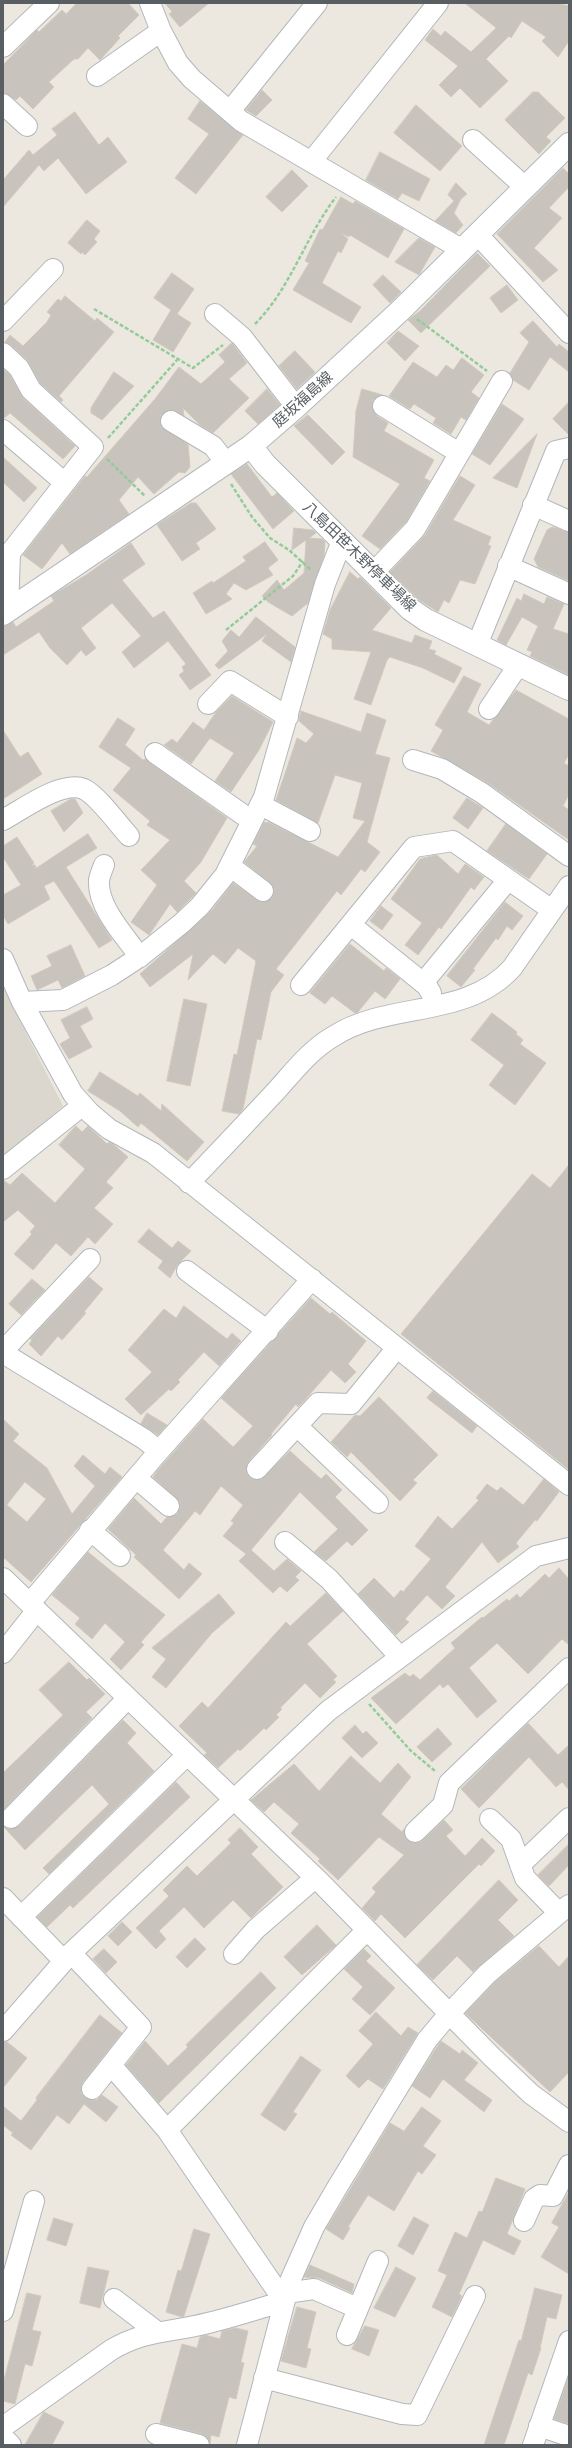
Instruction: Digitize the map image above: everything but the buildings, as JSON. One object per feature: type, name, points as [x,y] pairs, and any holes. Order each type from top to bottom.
[{"type":"main road","name":"庭坂福島線","points":[[5,613],[251,446],[296,407],[402,308],[569,144]]},
{"type":"main road","name":"八島田笹木野停車場線","points":[[251,446],[265,464],[410,609],[426,620],[569,688]]},
{"type":"street","points":[[3,47],[49,3]]},
{"type":"street","points":[[150,3],[178,63],[192,79],[242,121],[461,249]]},
{"type":"street","points":[[230,110],[317,3]]},
{"type":"street","points":[[311,162],[438,3]]},
{"type":"street","points":[[97,76],[162,31]]},
{"type":"street","points":[[3,104],[27,126]]},
{"type":"street","points":[[473,140],[526,187]]},
{"type":"street","points":[[477,234],[569,333]]},
{"type":"street","points":[[3,321],[53,269]]},
{"type":"street","points":[[215,314],[239,335],[296,407]]},
{"type":"street","points":[[3,353],[19,368],[31,390],[95,449],[65,483],[10,553],[5,613]]},
{"type":"street","points":[[374,572],[415,529],[502,381]]},
{"type":"street","points":[[384,406],[459,453]]},
{"type":"street","points":[[171,421],[213,446],[223,464]]},
{"type":"street","points":[[3,430],[65,483]]},
{"type":"street","points":[[477,645],[556,451],[569,448]]},
{"type":"street","points":[[533,505],[569,521]]},
{"type":"street","points":[[22,1002],[63,1000],[112,975],[140,957],[200,906],[230,866],[256,813],[288,717],[325,584],[342,541]]},
{"type":"street","points":[[508,566],[569,594]]},
{"type":"street","points":[[489,709],[519,664]]},
{"type":"street","points":[[208,704],[230,681],[288,717]]},
{"type":"street","points":[[155,753],[256,813],[310,831]]},
{"type":"street","points":[[413,760],[442,769],[482,793],[569,856]]},
{"type":"street","points":[[3,820],[62,788],[73,787],[85,790],[129,836]]},
{"type":"street","points":[[301,985],[352,925],[414,847],[453,841],[552,910]]},
{"type":"street","points":[[104,865],[99,879],[100,894],[109,912],[140,957]]},
{"type":"street","points":[[230,866],[263,891]]},
{"type":"street","points":[[423,983],[508,880]]},
{"type":"street","points":[[189,1183],[308,1057],[334,1036],[368,1021],[438,1005],[481,993],[502,979],[512,968],[569,886]]},
{"type":"street","points":[[352,925],[423,983],[438,1005]]},
{"type":"street","points":[[3,959],[22,1002],[73,1094],[83,1105],[109,1129],[153,1153],[312,1279],[396,1349],[569,1485]]},
{"type":"street","points":[[3,1169],[83,1105]]},
{"type":"street","points":[[90,1259],[3,1352],[144,1438],[159,1450]]},
{"type":"street","points":[[187,1271],[268,1331]]},
{"type":"street","points":[[3,1653],[33,1606],[90,1530],[159,1450],[268,1331],[312,1279]]},
{"type":"street","points":[[257,1470],[318,1403],[351,1404],[396,1349]]},
{"type":"street","points":[[297,1426],[378,1503]]},
{"type":"street","points":[[136,1478],[169,1506]]},
{"type":"street","points":[[90,1530],[120,1556]]},
{"type":"street","points":[[286,1542],[329,1579],[400,1657]]},
{"type":"street","points":[[3,2030],[67,1957],[328,1711],[536,1556],[569,1548]]},
{"type":"street","points":[[3,1578],[316,1878],[448,2015],[531,2094],[569,2122]]},
{"type":"street","points":[[415,1832],[443,1805],[449,1783],[569,1668]]},
{"type":"street","points":[[11,1818],[128,1698]]},
{"type":"street","points":[[21,1917],[187,1755]]},
{"type":"street","points":[[520,1865],[569,1818]]},
{"type":"street","points":[[247,2445],[285,2297],[300,2256],[334,2193],[427,2040],[448,2015],[487,1974],[564,1909],[525,1878],[511,1839],[490,1819]]},
{"type":"street","points":[[234,1954],[256,1929],[316,1878]]},
{"type":"street","points":[[3,1898],[21,1917],[67,1957],[141,2027],[92,2089]]},
{"type":"street","points":[[167,2130],[366,1931]]},
{"type":"street","points":[[111,2065],[167,2130],[285,2297]]},
{"type":"street","points":[[524,2221],[534,2199],[540,2195],[553,2196],[569,2165]]},
{"type":"street","points":[[3,2311],[34,2201]]},
{"type":"street","points":[[347,2335],[378,2261]]},
{"type":"street","points":[[11,2445],[4,2427],[111,2350],[129,2339],[156,2332],[206,2324],[285,2297],[314,2289],[358,2308]]},
{"type":"street","points":[[264,2378],[402,2414],[417,2415],[475,2296]]},
{"type":"street","points":[[114,2299],[156,2332]]},
{"type":"street","points":[[533,2445],[569,2341]]},
{"type":"street","points":[[539,2426],[569,2436]]},
{"type":"street","points":[[156,2434],[199,2445]]},
{"type":"path","points":[[94,309],[177,360],[193,368],[196,367],[266,313],[284,288],[322,215],[347,182]]},
{"type":"path","points":[[402,308],[502,381]]},
{"type":"path","points":[[159,509],[95,449],[177,360]]},
{"type":"path","points":[[223,464],[252,517],[270,538],[303,561],[325,584]]},
{"type":"path","points":[[226,630],[293,576],[303,561]]},
{"type":"path","points":[[356,1690],[411,1751],[449,1783]]},
{"type":"shaded area","points":[[3,987],[63,1106],[3,1158]]}]
